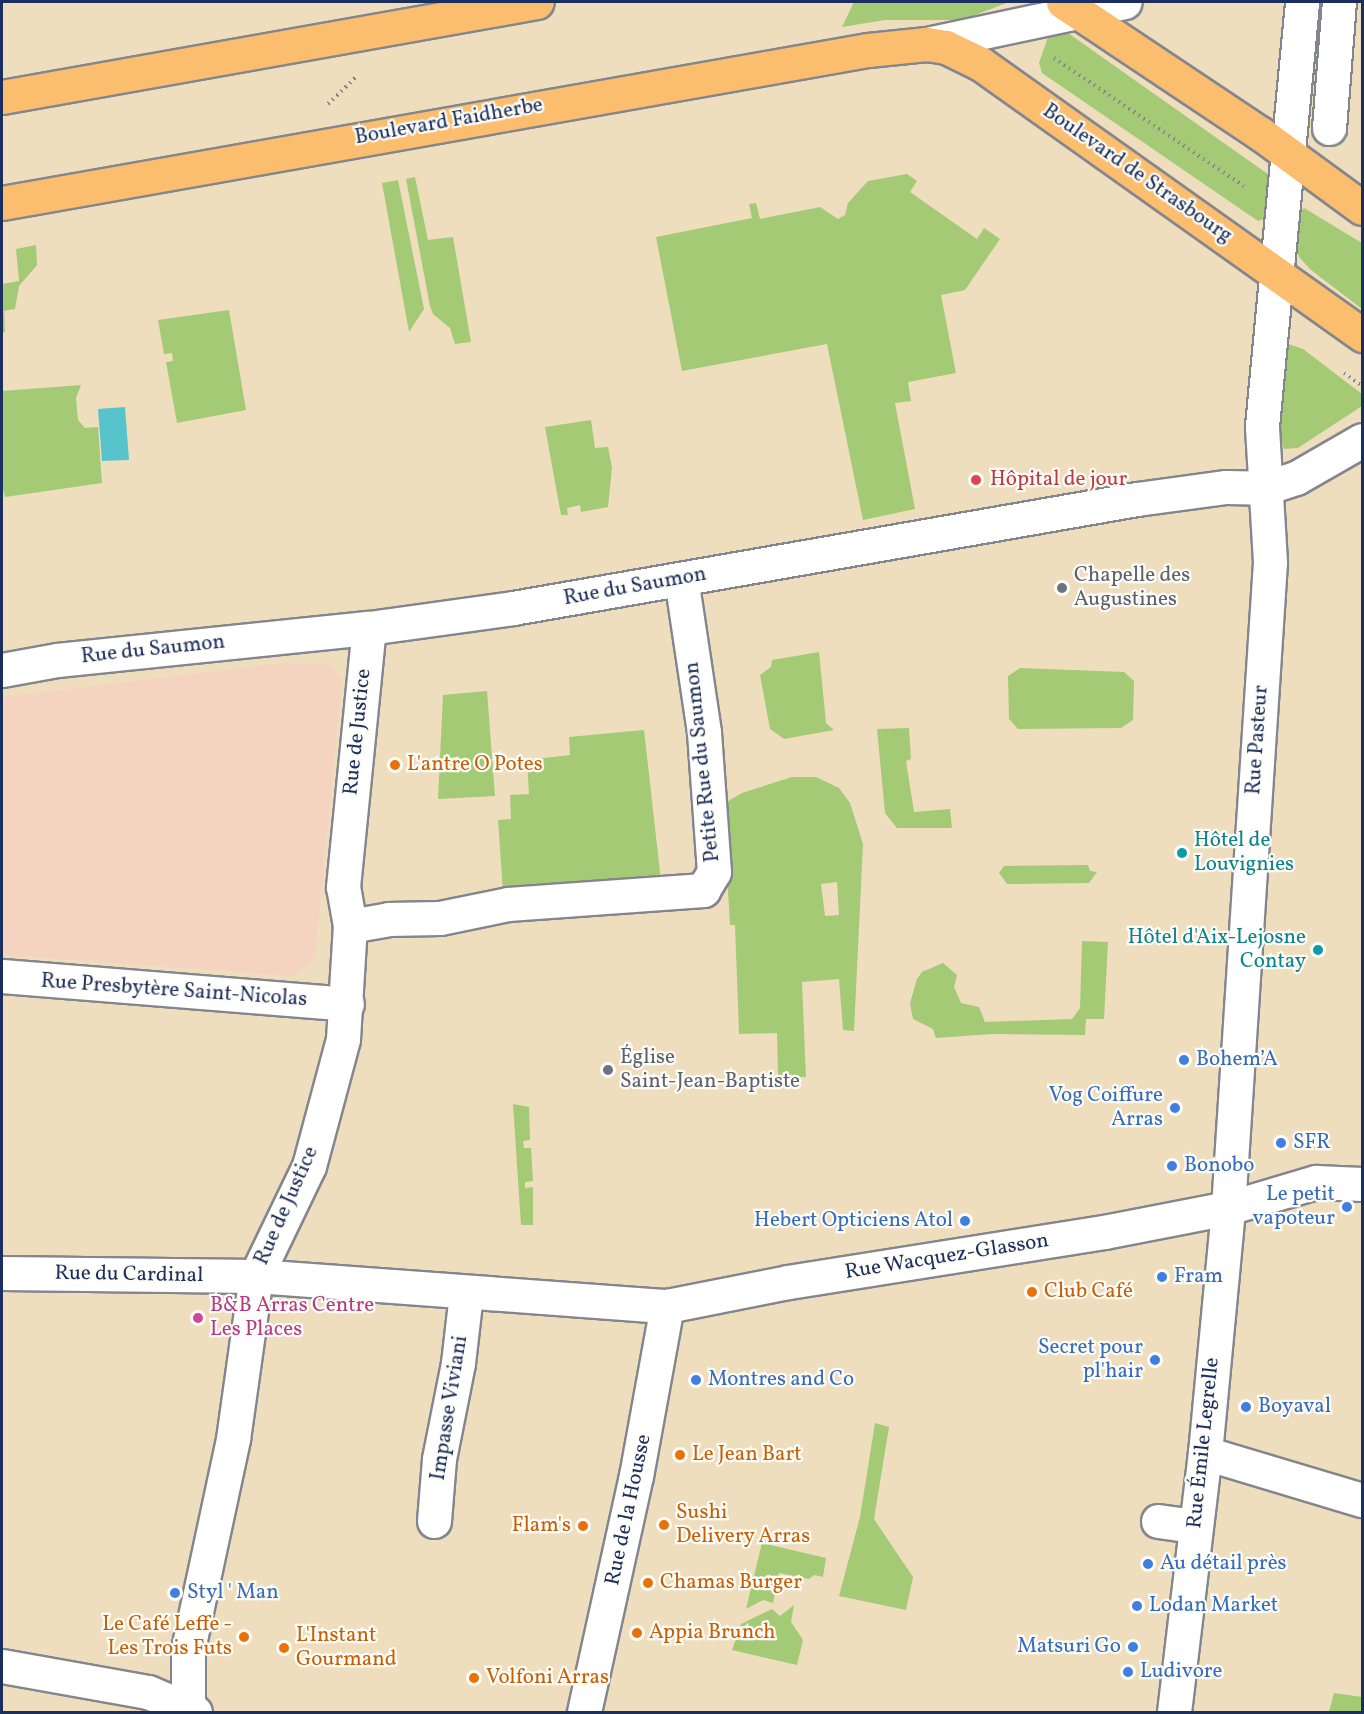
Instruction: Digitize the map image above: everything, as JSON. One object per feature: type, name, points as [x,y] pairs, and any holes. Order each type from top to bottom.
[{"type":"main road","points":[[2,97],[537,2]]},
{"type":"main road","points":[[1069,6],[1261,134],[1287,156],[1362,208]]},
{"type":"main road","name":"Boulevard Faidherbe","points":[[2,203],[313,146],[912,45]]},
{"type":"main road","name":"Boulevard de Strasbourg","points":[[912,45],[946,47],[981,64],[1362,335]]},
{"type":"street","name":"Boulevard Faidherbe","points":[[912,45],[971,38],[1069,6],[1125,2]]},
{"type":"street","name":"Rue Pasteur","points":[[1228,1209],[1270,562],[1262,426],[1302,2]]},
{"type":"street","points":[[1329,128],[1339,2]]},
{"type":"street","name":"Rue du Saumon","points":[[2,670],[57,660],[369,628],[681,579],[1137,500],[1226,487],[1265,488],[1296,478],[1362,440]]},
{"type":"street","name":"Petite Rue du Saumon","points":[[350,926],[388,919],[440,918],[508,904],[703,890],[714,872],[704,732],[681,579]]},
{"type":"street","name":"Rue de Justice","points":[[191,1712],[188,1649],[232,1439],[256,1276],[309,1166],[343,1039],[347,1004],[350,926],[344,887],[369,628]]},
{"type":"street","name":"Rue Presbytère Saint-Nicolas","points":[[2,976],[347,1004]]},
{"type":"street","name":"Rue Wacquez-Glasson","points":[[465,1294],[667,1306],[1228,1209],[1316,1182],[1362,1184]]},
{"type":"street","name":"Rue Émile Legrelle","points":[[1174,1713],[1205,1453],[1228,1209]]},
{"type":"street","name":"Rue du Cardinal","points":[[2,1274],[256,1276],[465,1294]]},
{"type":"street","name":"Impasse Viviani","points":[[434,1521],[439,1459],[458,1363],[465,1294]]},
{"type":"street","name":"Rue de la Housse","points":[[584,1713],[636,1476],[667,1306]]},
{"type":"street","points":[[1205,1453],[1362,1500]]},
{"type":"street","points":[[1158,1521],[1195,1526]]},
{"type":"street","points":[[2,1666],[148,1692],[191,1712]]},
{"type":"path","points":[[1009,26],[1246,188]]},
{"type":"path","points":[[313,146],[308,123],[363,70],[354,34]]},
{"type":"shaded area","points":[[284,663],[329,665],[342,680],[315,958],[293,976],[2,955],[2,697]]},
{"type":"green space","points":[[854,2],[1009,2],[962,20],[885,20],[842,27]]},
{"type":"green space","points":[[1068,33],[1272,177],[1264,219],[1258,221],[1042,73],[1039,63],[1048,37]]},
{"type":"green space","points":[[907,174],[917,181],[910,192],[977,239],[984,228],[1000,239],[965,290],[941,295],[956,373],[908,382],[911,401],[895,403],[915,509],[863,520],[827,344],[682,371],[656,237],[752,218],[749,204],[756,203],[760,219],[820,207],[838,219],[845,215],[848,203],[868,181]]},
{"type":"green space","points":[[415,177],[428,240],[453,237],[471,342],[455,344],[450,328],[433,314],[430,306],[406,179]]},
{"type":"green space","points":[[398,180],[424,309],[409,332],[382,183]]},
{"type":"green space","points":[[1304,208],[1362,243],[1362,309],[1311,270],[1299,257],[1293,235],[1295,218]]},
{"type":"green space","points":[[36,245],[37,265],[19,286],[15,309],[4,311],[5,332],[2,333],[2,284],[19,281],[16,249]]},
{"type":"green space","points":[[229,310],[246,410],[177,423],[166,362],[173,361],[172,353],[164,354],[158,320]]},
{"type":"green space","points":[[1283,342],[1303,349],[1362,394],[1362,406],[1298,448],[1284,449],[1279,434]]},
{"type":"green space","points":[[81,385],[76,398],[78,420],[85,428],[98,427],[102,483],[5,497],[2,485],[2,391]]},
{"type":"green space","points":[[591,420],[595,448],[608,447],[612,468],[608,507],[581,512],[580,505],[567,508],[568,515],[561,515],[545,427]]},
{"type":"green space","points":[[819,652],[826,723],[834,730],[784,739],[770,729],[760,675],[771,667],[772,660]]},
{"type":"green space","points":[[1020,668],[1124,672],[1134,681],[1133,720],[1121,728],[1018,729],[1009,719],[1008,676]]},
{"type":"green space","points":[[487,691],[495,796],[438,799],[443,695]]},
{"type":"green space","points":[[909,728],[911,759],[906,761],[914,812],[950,809],[952,828],[897,828],[885,813],[877,729]]},
{"type":"green space","points":[[644,730],[661,881],[503,892],[498,820],[511,819],[510,795],[529,794],[527,760],[570,755],[569,737]]},
{"type":"green space","points":[[792,777],[816,777],[839,788],[850,803],[863,844],[854,1031],[843,1030],[839,979],[802,982],[806,1077],[778,1077],[777,1033],[739,1034],[735,925],[730,925],[723,804],[742,793]],"holes":[[[837,882],[839,915],[825,916],[821,884]]]},
{"type":"green space","points":[[1088,865],[1090,871],[1097,872],[1089,883],[1007,884],[999,873],[1004,866]]},
{"type":"green space","points":[[1082,941],[1108,942],[1104,1019],[1086,1019],[1085,1035],[991,1034],[936,1038],[933,1029],[913,1019],[910,1003],[917,979],[922,972],[943,963],[957,975],[954,987],[961,1003],[979,1007],[985,1022],[1072,1019],[1080,1008]]},
{"type":"green space","points":[[513,1104],[529,1107],[530,1140],[523,1141],[524,1148],[531,1148],[533,1181],[525,1182],[525,1188],[533,1187],[533,1225],[521,1225]]},
{"type":"green space","points":[[875,1423],[889,1427],[874,1519],[913,1577],[906,1610],[839,1596],[860,1517]]},
{"type":"green space","points":[[762,1543],[826,1558],[823,1577],[814,1575],[809,1579],[779,1573],[773,1603],[763,1600],[746,1609]]},
{"type":"green space","points":[[794,1605],[791,1622],[803,1640],[797,1665],[732,1650],[741,1624],[772,1609],[780,1616]]},
{"type":"green space","points":[[1334,1693],[1362,1697],[1362,1712],[1329,1712]]},
{"type":"water","points":[[125,407],[129,460],[102,461],[98,409]]},
{"type":"place","name":"Hôpital de jour","points":[[976,480]]},
{"type":"place","name":"Chapelle des Augustines","points":[[1062,588]]},
{"type":"place","name":"L'antre O Potes","points":[[395,765]]},
{"type":"place","name":"Hôtel de Louvignies","points":[[1182,853]]},
{"type":"place","name":"Hôtel d'Aix-Lejosne Contay","points":[[1318,950]]},
{"type":"place","name":"Bohem’A","points":[[1184,1060]]},
{"type":"place","name":"Église Saint-Jean-Baptiste","points":[[608,1070]]},
{"type":"place","name":"Vog Coiffure Arras","points":[[1175,1108]]},
{"type":"place","name":"SFR","points":[[1281,1143]]},
{"type":"place","name":"Bonobo","points":[[1172,1166]]},
{"type":"place","name":"Le petit vapoteur","points":[[1347,1207]]},
{"type":"place","name":"Hebert Opticiens Atol","points":[[965,1221]]},
{"type":"place","name":"Fram","points":[[1162,1277]]},
{"type":"place","name":"Club Café","points":[[1032,1292]]},
{"type":"place","name":"B&B Arras Centre Les Places","points":[[198,1318]]},
{"type":"place","name":"Secret pour pl'hair","points":[[1155,1360]]},
{"type":"place","name":"Montres and Co","points":[[696,1380]]},
{"type":"place","name":"Boyaval","points":[[1246,1407]]},
{"type":"place","name":"Le Jean Bart","points":[[680,1455]]},
{"type":"place","name":"Sushi Delivery Arras","points":[[664,1525]]},
{"type":"place","name":"Flam's","points":[[583,1526]]},
{"type":"place","name":"Au détail près","points":[[1148,1564]]},
{"type":"place","name":"Chamas Burger","points":[[648,1583]]},
{"type":"place","name":"Styl ' Man","points":[[175,1593]]},
{"type":"place","name":"Lodan Market","points":[[1137,1606]]},
{"type":"place","name":"Appia Brunch","points":[[637,1633]]},
{"type":"place","name":"Le Café Leffe - Les Trois Futs","points":[[244,1637]]},
{"type":"place","name":"Matsuri Go","points":[[1133,1647]]},
{"type":"place","name":"L'Instant Gourmand","points":[[284,1648]]},
{"type":"place","name":"Ludivore","points":[[1128,1672]]},
{"type":"place","name":"Volfoni Arras","points":[[474,1678]]}]
